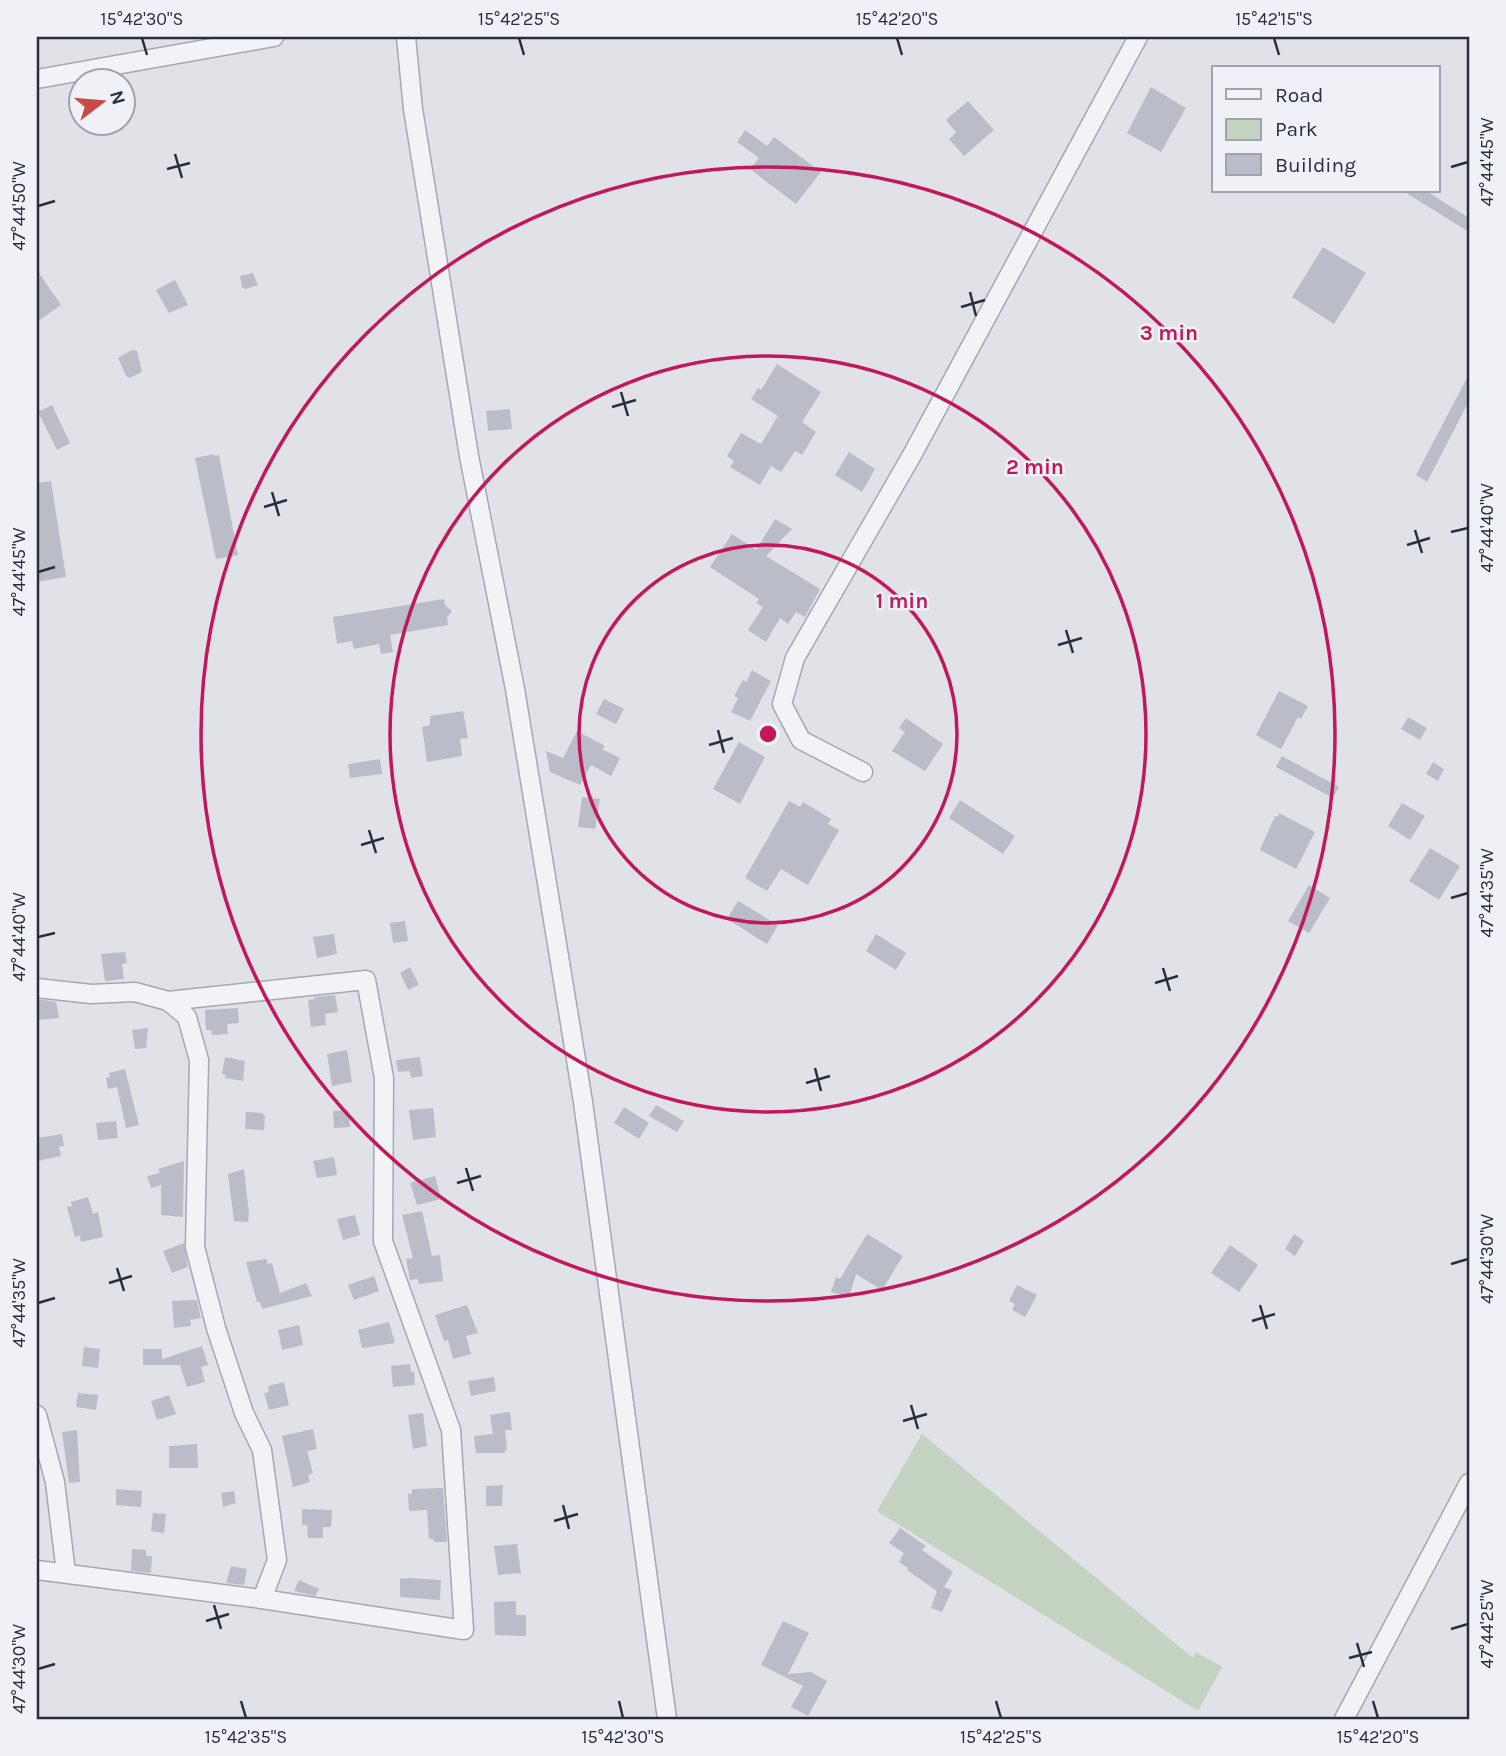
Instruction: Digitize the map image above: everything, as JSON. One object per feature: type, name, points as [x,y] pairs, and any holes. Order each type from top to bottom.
[{"type":"street","points":[[37,79],[274,37]]},
{"type":"street","points":[[405,37],[412,109],[469,456],[515,689],[583,1102],[667,1719]]},
{"type":"street","points":[[863,772],[801,740],[782,704],[795,658],[912,455],[1138,37]]},
{"type":"street","points":[[37,988],[91,994],[135,992],[167,1001],[366,980],[384,1078],[383,1241],[451,1430],[464,1630],[262,1599],[37,1570]]},
{"type":"street","points":[[167,1001],[187,1017],[199,1060],[195,1247],[216,1328],[244,1413],[262,1450],[277,1560],[262,1599]]},
{"type":"street","points":[[37,1415],[55,1482],[66,1573]]},
{"type":"street","points":[[1344,1719],[1469,1483]]},
{"type":"green space","points":[[922,1434],[1193,1658],[1196,1652],[1222,1667],[1198,1711],[877,1511]]},
{"type":"building","points":[[1151,87],[1186,108],[1161,152],[1127,133]]},
{"type":"building","points":[[968,101],[994,130],[964,156],[949,139],[956,132],[946,120]]},
{"type":"building","points":[[745,130],[767,146],[774,137],[821,172],[796,204],[750,169],[759,158],[737,142]]},
{"type":"building","points":[[1405,192],[1428,192],[1469,218],[1469,232]]},
{"type":"building","points":[[1323,247],[1366,273],[1334,324],[1292,297]]},
{"type":"building","points":[[37,270],[61,305],[37,322]]},
{"type":"building","points":[[253,273],[258,285],[242,288],[240,276]]},
{"type":"building","points":[[175,280],[188,305],[169,313],[156,290]]},
{"type":"building","points":[[132,350],[137,351],[142,372],[129,378],[118,358]]},
{"type":"building","points":[[777,364],[821,392],[802,422],[816,432],[802,455],[795,451],[781,472],[771,466],[760,485],[730,467],[734,461],[727,456],[741,433],[761,444],[778,416],[751,399],[758,388],[761,390]]},
{"type":"building","points":[[1469,374],[1469,401],[1427,482],[1416,475]]},
{"type":"building","points":[[52,405],[70,443],[57,450],[38,412]]},
{"type":"building","points":[[510,409],[512,429],[488,431],[486,411]]},
{"type":"building","points":[[849,452],[875,469],[862,492],[835,475]]},
{"type":"building","points":[[219,455],[238,555],[216,559],[195,458]]},
{"type":"building","points":[[51,481],[66,577],[37,582],[37,483]]},
{"type":"building","points":[[775,519],[792,529],[766,556],[820,589],[805,617],[796,612],[788,624],[780,618],[766,642],[748,630],[763,607],[756,603],[759,599],[710,567],[732,534],[756,550]]},
{"type":"building","points":[[444,599],[445,605],[452,611],[447,617],[448,625],[390,635],[393,652],[381,654],[379,644],[354,649],[352,641],[337,644],[333,617]]},
{"type":"building","points":[[752,670],[771,681],[750,721],[731,712],[738,698],[734,696]]},
{"type":"building","points":[[1279,691],[1308,706],[1301,719],[1298,717],[1281,749],[1256,735]]},
{"type":"building","points":[[604,699],[624,709],[616,724],[596,714]]},
{"type":"building","points":[[463,711],[468,738],[460,739],[462,756],[427,762],[422,727],[430,725],[430,716]]},
{"type":"building","points":[[1408,717],[1427,728],[1420,740],[1401,729]]},
{"type":"building","points":[[906,718],[943,744],[925,771],[892,751],[905,732],[899,728]]},
{"type":"building","points":[[577,731],[605,746],[602,749],[620,758],[611,776],[591,765],[580,785],[550,772],[546,751],[563,758]]},
{"type":"building","points":[[739,742],[765,757],[740,804],[713,789]]},
{"type":"building","points":[[1282,756],[1339,787],[1333,798],[1276,767]]},
{"type":"building","points":[[380,759],[382,774],[350,778],[348,764]]},
{"type":"building","points":[[1433,762],[1444,769],[1438,781],[1426,774]]},
{"type":"building","points":[[582,797],[600,799],[595,829],[578,827]]},
{"type":"building","points":[[960,800],[1015,836],[1003,854],[949,818]]},
{"type":"building","points":[[789,801],[800,807],[803,802],[831,819],[828,824],[839,830],[808,885],[781,869],[767,891],[745,878]]},
{"type":"building","points":[[1402,803],[1425,816],[1410,840],[1388,826]]},
{"type":"building","points":[[1279,813],[1315,832],[1296,869],[1260,850],[1275,816],[1278,817]]},
{"type":"building","points":[[1430,848],[1460,866],[1439,900],[1409,881]]},
{"type":"building","points":[[1309,885],[1330,898],[1309,933],[1288,921]]},
{"type":"building","points":[[738,901],[778,925],[767,944],[727,919]]},
{"type":"building","points":[[405,921],[408,941],[393,943],[390,923]]},
{"type":"building","points":[[334,934],[337,954],[317,958],[313,937]]},
{"type":"building","points":[[876,934],[906,953],[896,970],[866,951]]},
{"type":"building","points":[[125,952],[127,963],[122,964],[124,979],[105,981],[101,954]]},
{"type":"building","points":[[410,967],[419,985],[408,990],[400,973]]},
{"type":"building","points":[[335,995],[338,1012],[325,1014],[326,1025],[311,1027],[308,1000]]},
{"type":"building","points":[[37,999],[56,1002],[59,1018],[37,1020]]},
{"type":"building","points":[[238,1008],[239,1023],[227,1024],[228,1034],[212,1035],[211,1030],[206,1030],[205,1010]]},
{"type":"building","points":[[148,1028],[146,1048],[135,1049],[132,1030]]},
{"type":"building","points":[[347,1050],[352,1082],[332,1086],[327,1054]]},
{"type":"building","points":[[225,1057],[245,1061],[243,1081],[225,1078],[226,1075],[222,1074]]},
{"type":"building","points":[[420,1057],[423,1076],[411,1078],[410,1071],[398,1072],[396,1060]]},
{"type":"building","points":[[125,1069],[139,1125],[126,1128],[117,1087],[108,1089],[106,1078],[110,1077],[109,1073]]},
{"type":"building","points":[[656,1105],[684,1121],[677,1132],[649,1116]]},
{"type":"building","points":[[624,1107],[649,1123],[639,1139],[614,1123]]},
{"type":"building","points":[[433,1108],[436,1137],[413,1140],[409,1110]]},
{"type":"building","points":[[348,1110],[350,1127],[334,1128],[333,1111]]},
{"type":"building","points":[[246,1112],[263,1113],[264,1130],[245,1129]]},
{"type":"building","points":[[116,1121],[118,1138],[98,1140],[96,1123]]},
{"type":"building","points":[[62,1134],[64,1146],[59,1147],[61,1156],[37,1161],[37,1138]]},
{"type":"building","points":[[334,1157],[337,1175],[317,1178],[313,1161]]},
{"type":"building","points":[[184,1161],[183,1217],[161,1215],[161,1185],[151,1188],[147,1176],[160,1173],[158,1169]]},
{"type":"building","points":[[244,1169],[248,1222],[234,1221],[228,1174]]},
{"type":"building","points":[[435,1176],[441,1199],[417,1205],[410,1183]]},
{"type":"building","points":[[88,1197],[93,1214],[98,1212],[103,1237],[81,1242],[80,1236],[75,1237],[67,1207],[72,1206],[71,1202]]},
{"type":"building","points":[[422,1211],[432,1256],[440,1255],[443,1281],[419,1284],[418,1279],[410,1280],[406,1259],[413,1258],[402,1215]]},
{"type":"building","points":[[355,1215],[360,1235],[343,1240],[337,1219]]},
{"type":"building","points":[[867,1234],[903,1256],[882,1290],[856,1274],[849,1297],[831,1292],[836,1277],[840,1279]]},
{"type":"building","points":[[1294,1234],[1304,1241],[1295,1256],[1285,1249]]},
{"type":"building","points":[[184,1243],[188,1267],[172,1273],[163,1251]]},
{"type":"building","points":[[1230,1245],[1258,1265],[1239,1292],[1211,1273]]},
{"type":"building","points":[[266,1259],[268,1264],[272,1263],[280,1293],[306,1283],[312,1296],[262,1309],[260,1302],[257,1302],[246,1262]]},
{"type":"building","points":[[374,1276],[379,1291],[354,1300],[348,1285]]},
{"type":"building","points":[[1017,1285],[1037,1295],[1025,1317],[1012,1310],[1015,1304],[1009,1301]]},
{"type":"building","points":[[197,1300],[201,1318],[190,1320],[191,1326],[174,1328],[172,1301]]},
{"type":"building","points":[[467,1305],[478,1333],[466,1336],[471,1354],[453,1359],[448,1340],[444,1341],[435,1315]]},
{"type":"building","points":[[389,1322],[395,1343],[362,1348],[358,1330]]},
{"type":"building","points":[[299,1325],[303,1345],[282,1350],[278,1330]]},
{"type":"building","points":[[202,1346],[208,1365],[201,1367],[205,1382],[187,1387],[180,1365],[143,1365],[143,1349],[162,1349],[162,1359]]},
{"type":"building","points":[[84,1347],[100,1349],[98,1368],[82,1366]]},
{"type":"building","points":[[410,1364],[415,1385],[393,1387],[391,1366]]},
{"type":"building","points":[[494,1377],[496,1391],[471,1396],[468,1381]]},
{"type":"building","points":[[284,1382],[289,1405],[269,1410],[264,1393],[269,1392],[268,1386]]},
{"type":"building","points":[[78,1393],[98,1395],[96,1410],[76,1407]]},
{"type":"building","points":[[169,1395],[176,1414],[157,1420],[151,1401]]},
{"type":"building","points":[[510,1412],[512,1430],[505,1430],[505,1453],[476,1453],[474,1436],[493,1434],[490,1415]]},
{"type":"building","points":[[423,1413],[427,1446],[413,1449],[408,1415]]},
{"type":"building","points":[[313,1429],[317,1449],[307,1451],[313,1473],[308,1475],[310,1482],[293,1487],[282,1436]]},
{"type":"building","points":[[77,1430],[80,1482],[69,1483],[62,1432]]},
{"type":"building","points":[[197,1444],[198,1468],[169,1468],[169,1446]]},
{"type":"building","points":[[503,1485],[502,1506],[486,1506],[486,1486]]},
{"type":"building","points":[[443,1488],[447,1542],[434,1542],[434,1539],[429,1539],[427,1510],[409,1511],[408,1494],[412,1494],[412,1489]]},
{"type":"building","points":[[116,1489],[142,1491],[141,1507],[116,1505]]},
{"type":"building","points":[[234,1491],[236,1503],[223,1507],[221,1493]]},
{"type":"building","points":[[302,1509],[332,1510],[331,1527],[323,1527],[323,1538],[308,1538],[307,1525],[302,1525]]},
{"type":"building","points":[[153,1513],[166,1514],[164,1533],[151,1531]]},
{"type":"building","points":[[900,1528],[926,1546],[922,1550],[953,1572],[944,1587],[952,1590],[942,1612],[931,1608],[937,1591],[899,1562],[904,1553],[889,1543]]},
{"type":"building","points":[[517,1544],[521,1573],[498,1575],[494,1546]]},
{"type":"building","points":[[132,1549],[146,1550],[146,1556],[152,1556],[151,1573],[131,1571]]},
{"type":"building","points":[[231,1566],[247,1569],[244,1585],[226,1583]]},
{"type":"building","points":[[400,1579],[441,1580],[440,1600],[400,1597]]},
{"type":"building","points":[[299,1580],[319,1589],[315,1596],[294,1591]]},
{"type":"building","points":[[516,1601],[516,1615],[526,1615],[526,1636],[495,1635],[494,1602]]},
{"type":"building","points":[[783,1621],[809,1633],[788,1674],[811,1672],[827,1681],[808,1716],[791,1707],[803,1686],[761,1665]]}]
